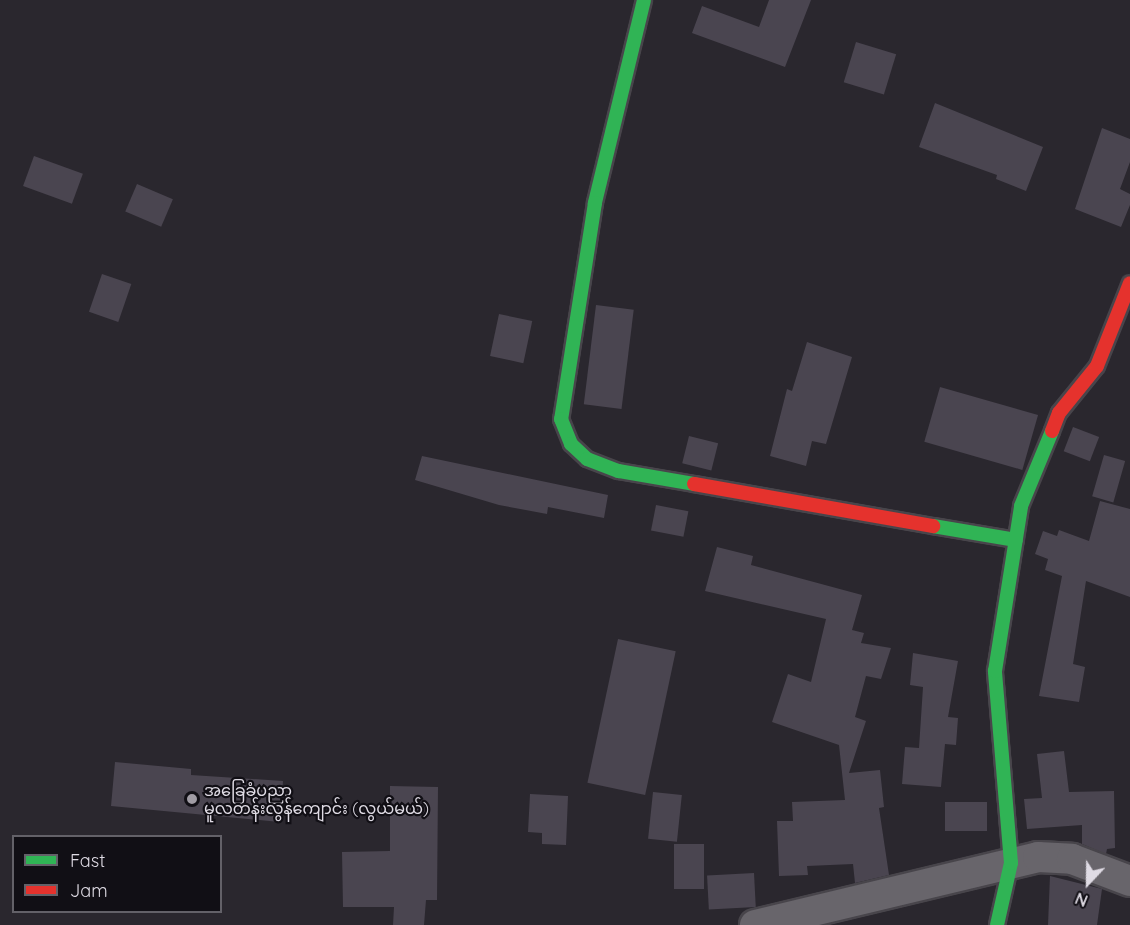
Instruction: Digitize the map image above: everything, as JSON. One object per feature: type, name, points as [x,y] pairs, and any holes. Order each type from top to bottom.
[{"type":"street","points":[[644,0],[596,203],[563,385],[561,419],[571,444],[587,459],[629,474],[1016,540]]},
{"type":"street","points":[[997,925],[1011,864],[995,671],[1021,506],[1059,413],[1097,366],[1130,283]]},
{"type":"street","points":[[755,925],[1038,857],[1072,859],[1130,881]]},
{"type":"building","points":[[769,0],[811,0],[785,67],[692,33],[702,6],[759,27]]},
{"type":"building","points":[[856,42],[896,54],[884,94],[844,82]]},
{"type":"building","points":[[935,103],[1043,147],[1026,191],[996,179],[997,175],[919,147]]},
{"type":"building","points":[[1102,128],[1130,139],[1130,162],[1120,189],[1130,194],[1130,205],[1121,227],[1075,209]]},
{"type":"building","points":[[34,156],[83,174],[72,204],[23,186]]},
{"type":"building","points":[[137,184],[173,199],[161,227],[125,212]]},
{"type":"building","points":[[102,274],[131,284],[118,322],[89,312]]},
{"type":"building","points":[[596,305],[634,310],[622,409],[584,404]]},
{"type":"building","points":[[499,314],[532,321],[523,363],[490,356]]},
{"type":"building","points":[[807,342],[852,357],[826,444],[812,441],[806,466],[770,456],[787,389],[792,391]]},
{"type":"building","points":[[940,387],[1038,415],[1022,470],[924,442]]},
{"type":"building","points":[[1073,427],[1099,437],[1090,461],[1064,451]]},
{"type":"building","points":[[689,436],[718,443],[711,470],[682,463]]},
{"type":"building","points":[[1104,455],[1125,461],[1113,502],[1092,496]]},
{"type":"building","points":[[422,456],[608,495],[604,518],[548,507],[547,514],[499,505],[415,480]]},
{"type":"building","points":[[1100,501],[1130,509],[1130,597],[1086,581],[1073,664],[1085,667],[1079,702],[1039,696],[1062,576],[1045,570],[1048,559],[1035,554],[1043,531],[1057,536],[1059,530],[1089,541]]},
{"type":"building","points":[[656,505],[688,511],[683,537],[651,531]]},
{"type":"building","points":[[717,547],[753,556],[751,565],[862,595],[852,630],[864,633],[861,643],[891,648],[881,679],[866,676],[855,717],[866,721],[849,773],[880,770],[884,807],[879,808],[889,875],[855,883],[853,864],[807,866],[808,875],[779,876],[777,821],[793,821],[792,802],[845,800],[839,745],[772,722],[788,674],[811,682],[826,619],[705,591]]},
{"type":"building","points":[[618,639],[676,651],[645,795],[587,783]]},
{"type":"building","points":[[913,653],[958,661],[948,717],[958,718],[956,745],[945,744],[941,787],[902,784],[905,747],[919,748],[923,687],[910,685]]},
{"type":"building","points":[[1064,751],[1069,792],[1114,791],[1115,848],[1107,849],[1106,854],[1082,844],[1082,825],[1027,829],[1024,799],[1042,798],[1037,754]]},
{"type":"building","points":[[115,762],[191,769],[191,775],[283,781],[280,822],[111,806]]},
{"type":"building","points":[[390,786],[438,787],[437,900],[426,900],[424,925],[393,925],[394,907],[343,907],[342,852],[390,851]]},
{"type":"building","points":[[653,792],[682,795],[677,842],[648,839]]},
{"type":"building","points":[[530,794],[568,796],[566,845],[542,844],[542,833],[528,832]]},
{"type":"building","points":[[945,802],[987,802],[987,831],[945,831]]},
{"type":"building","points":[[674,844],[704,844],[704,889],[674,889]]},
{"type":"building","points":[[754,873],[756,907],[709,909],[707,875]]},
{"type":"building","points":[[1050,876],[1102,889],[1097,925],[1048,925]]},
{"type":"traffic: fast","points":[[644,0],[595,203],[561,419],[571,444],[587,459],[619,471],[694,484]]},
{"type":"traffic: fast","points":[[997,925],[1011,863],[995,671],[1021,506],[1052,431]]},
{"type":"traffic: fast","points":[[933,526],[1016,540]]},
{"type":"traffic: jam","points":[[1052,431],[1059,413],[1097,366],[1130,283]]},
{"type":"traffic: jam","points":[[694,484],[933,526]]},
{"type":"place","name":"အခြေခံပညာ မူလတန်းလွန်ကျောင်း (လွယ်မယ်)","points":[[192,799]]}]
